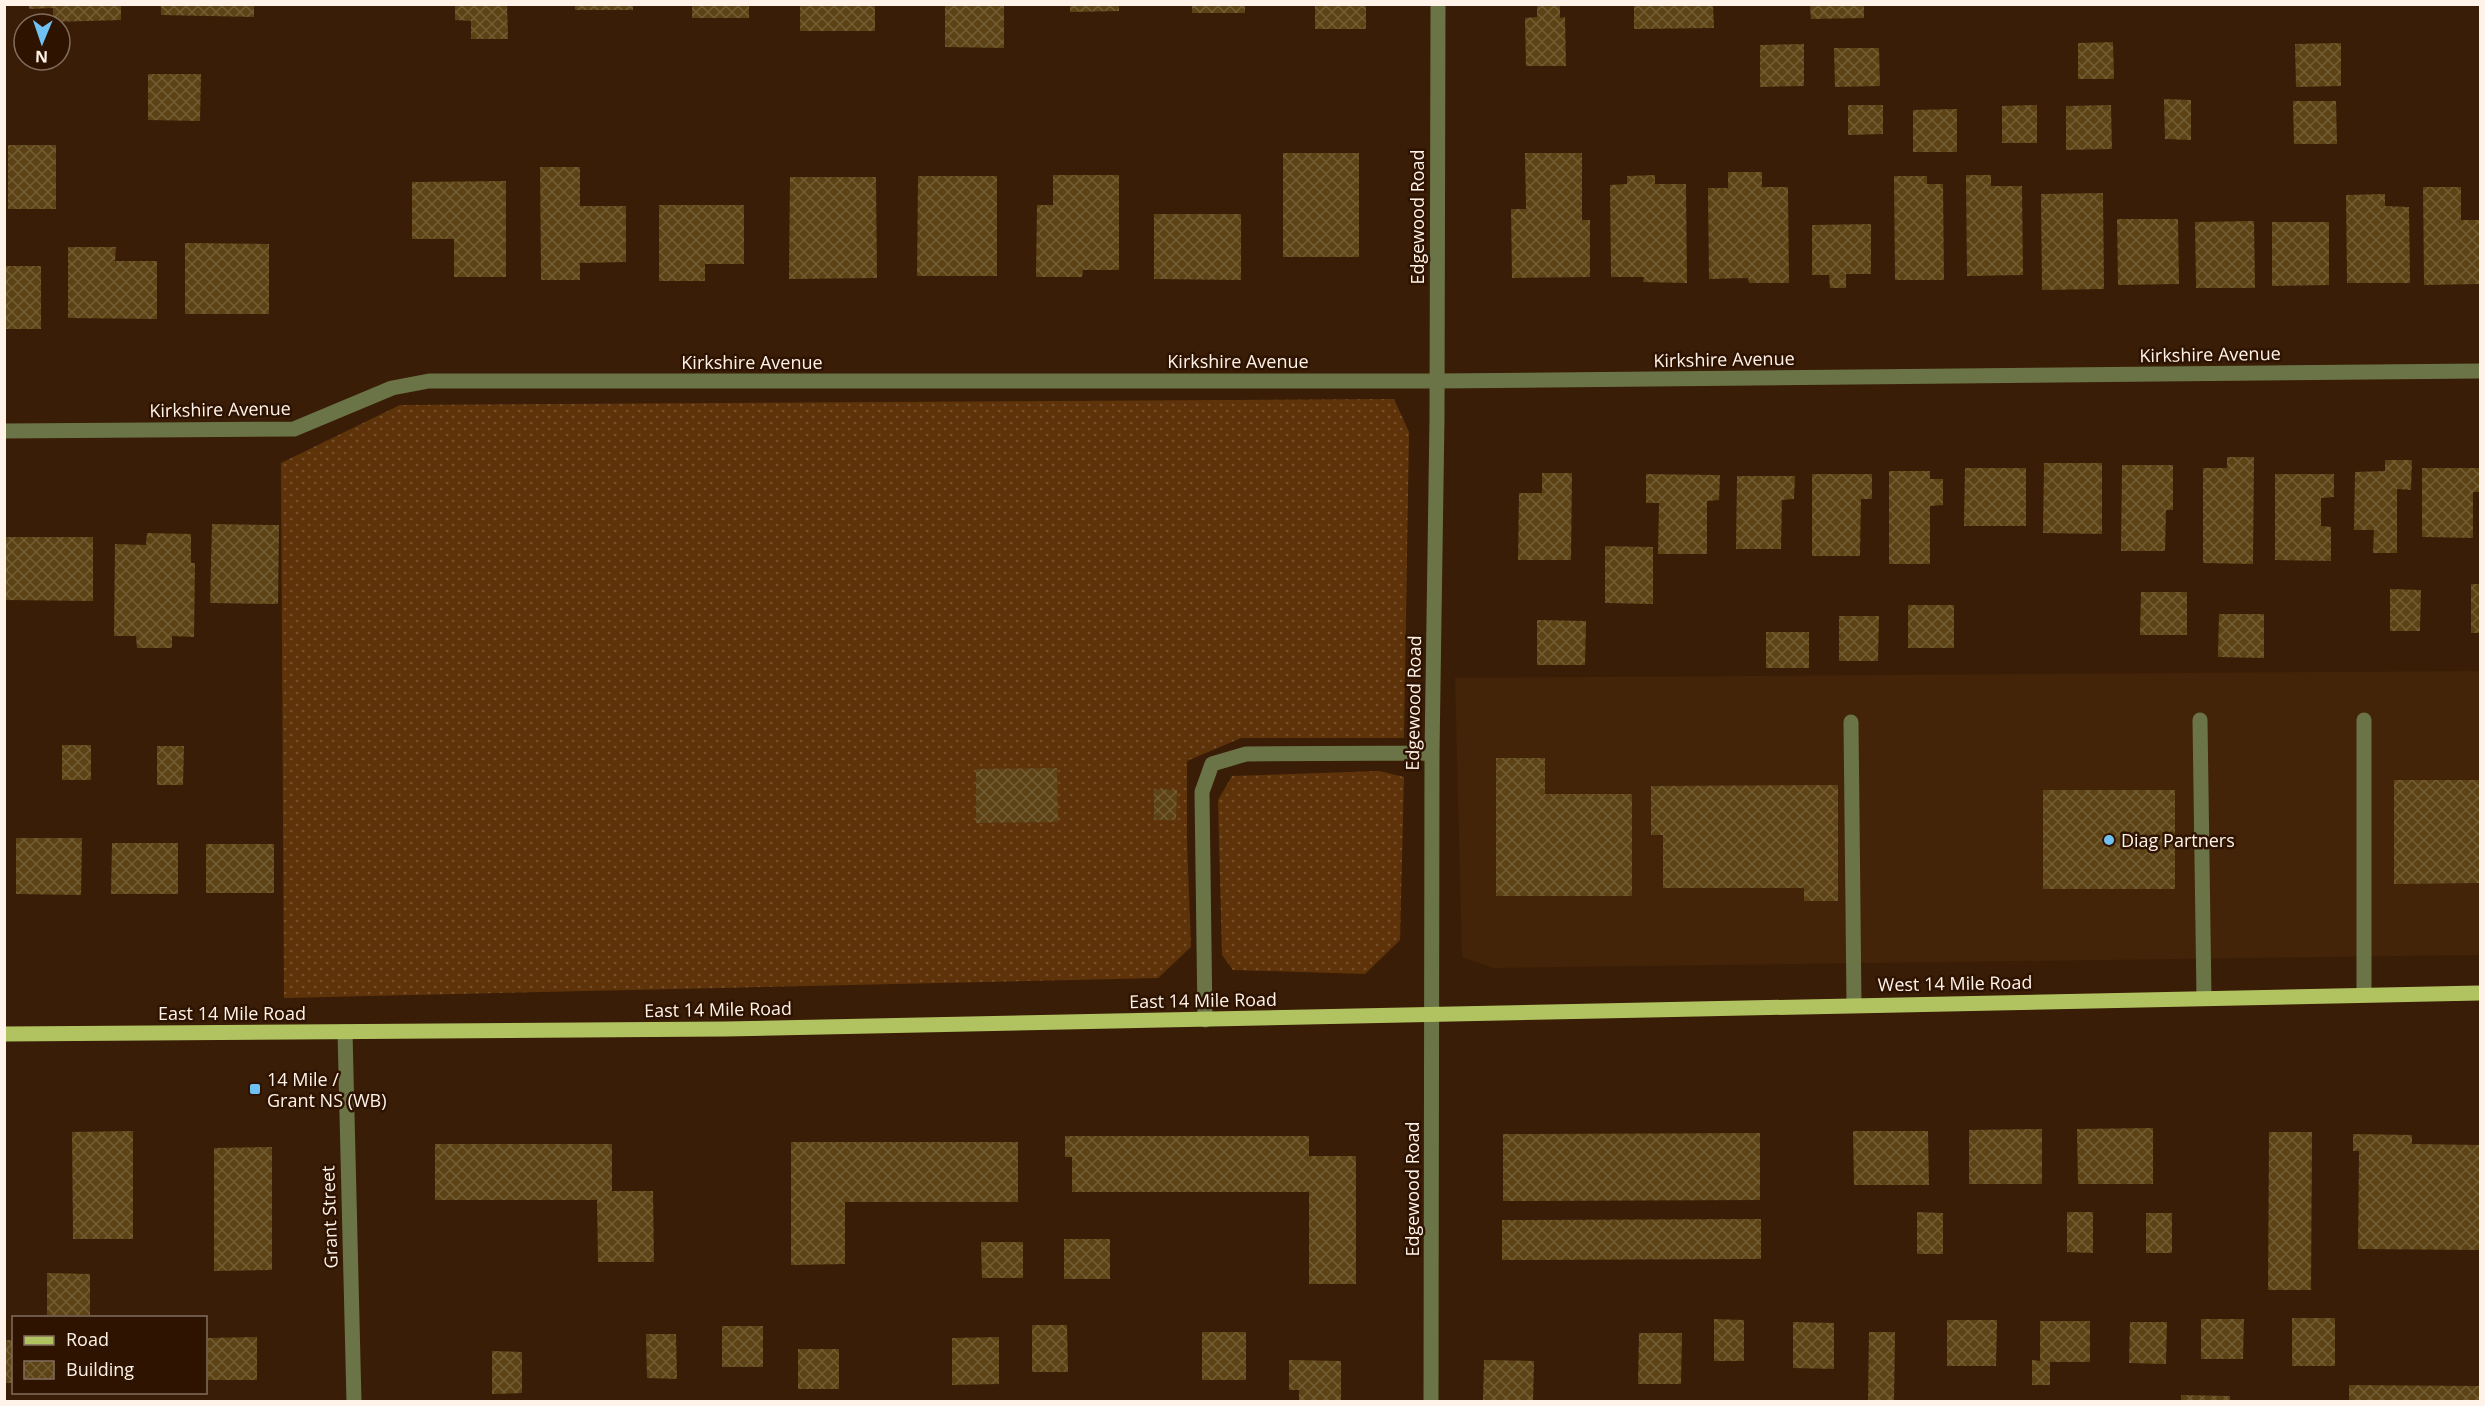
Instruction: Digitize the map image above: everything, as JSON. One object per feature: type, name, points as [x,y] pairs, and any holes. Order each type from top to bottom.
[{"type":"main road","name":"West 14 Mile Road","points":[[1431,1014],[2481,993]]},
{"type":"main road","name":"East 14 Mile Road","points":[[4,1034],[345,1032],[1205,1020],[1431,1014]]},
{"type":"street","name":"Edgewood Road","points":[[1431,1401],[1432,753],[1437,381],[1438,4]]},
{"type":"street","name":"Kirkshire Avenue","points":[[4,431],[294,429],[392,388],[429,381],[1437,381],[2481,371]]},
{"type":"street","points":[[2200,720],[2204,998]]},
{"type":"street","points":[[2364,720],[2364,994]]},
{"type":"street","points":[[1851,722],[1854,1004]]},
{"type":"street","points":[[1205,1020],[1202,792],[1212,764],[1246,754],[1432,753]]},
{"type":"street","name":"Grant Street","points":[[345,1032],[354,1401]]},
{"type":"shaded area","points":[[1394,399],[1409,432],[1404,738],[1241,738],[1187,761],[1191,947],[1158,978],[284,998],[281,463],[400,405]]},
{"type":"shaded area","points":[[2480,671],[2480,955],[1493,968],[1462,957],[1455,678]]},
{"type":"shaded area","points":[[1379,771],[1404,777],[1400,940],[1365,974],[1233,970],[1222,955],[1218,800],[1232,776]]},
{"type":"building","points":[[29,4],[121,4],[121,20],[72,21],[72,12],[53,12],[53,8],[29,9]]},
{"type":"building","points":[[161,4],[254,4],[254,17],[161,15]]},
{"type":"building","points":[[455,4],[507,4],[508,39],[471,39],[471,21],[455,20]]},
{"type":"building","points":[[575,4],[633,4],[633,10],[575,10]]},
{"type":"building","points":[[692,4],[749,4],[749,18],[692,18]]},
{"type":"building","points":[[800,4],[875,4],[875,31],[800,31]]},
{"type":"building","points":[[945,4],[1004,4],[1004,48],[945,47]]},
{"type":"building","points":[[1070,4],[1119,4],[1119,11],[1070,12]]},
{"type":"building","points":[[1192,4],[1245,4],[1245,13],[1192,13]]},
{"type":"building","points":[[1315,4],[1366,4],[1366,29],[1315,29]]},
{"type":"building","points":[[1634,4],[1713,4],[1714,28],[1634,29]]},
{"type":"building","points":[[1810,4],[1864,4],[1864,18],[1811,19]]},
{"type":"building","points":[[1537,5],[1560,5],[1560,18],[1565,17],[1566,66],[1526,66],[1525,18],[1537,17]]},
{"type":"building","points":[[2113,42],[2114,79],[2078,79],[2078,43]]},
{"type":"building","points":[[2341,43],[2341,86],[2296,87],[2295,44]]},
{"type":"building","points":[[1804,44],[1804,86],[1760,87],[1760,45]]},
{"type":"building","points":[[1834,48],[1879,48],[1880,86],[1835,87]]},
{"type":"building","points":[[148,74],[201,74],[200,121],[148,120]]},
{"type":"building","points":[[2164,99],[2191,100],[2191,140],[2165,139]]},
{"type":"building","points":[[2293,101],[2336,101],[2337,144],[2294,144]]},
{"type":"building","points":[[1848,105],[1883,105],[1883,134],[1848,135]]},
{"type":"building","points":[[2037,105],[2037,143],[2002,143],[2002,106]]},
{"type":"building","points":[[2111,105],[2112,149],[2066,150],[2066,106]]},
{"type":"building","points":[[1957,109],[1957,152],[1913,152],[1913,110]]},
{"type":"building","points":[[8,145],[56,145],[56,209],[8,209]]},
{"type":"building","points":[[1283,153],[1359,153],[1359,257],[1283,257]]},
{"type":"building","points":[[1525,153],[1582,153],[1582,220],[1590,220],[1590,277],[1512,278],[1511,209],[1526,209]]},
{"type":"building","points":[[540,167],[580,167],[580,206],[626,206],[626,262],[580,263],[580,280],[541,280]]},
{"type":"building","points":[[1728,172],[1762,172],[1762,187],[1788,187],[1789,283],[1749,283],[1748,278],[1709,279],[1708,188],[1728,188]]},
{"type":"building","points":[[1053,175],[1119,175],[1119,270],[1083,270],[1082,277],[1036,277],[1037,205],[1053,205]]},
{"type":"building","points":[[1655,175],[1655,184],[1686,184],[1687,283],[1643,282],[1644,277],[1611,277],[1610,185],[1627,184],[1627,176]]},
{"type":"building","points":[[1966,175],[1991,175],[1991,186],[2022,186],[2023,275],[1967,276]]},
{"type":"building","points":[[918,176],[997,176],[997,276],[917,276]]},
{"type":"building","points":[[1894,176],[1927,176],[1927,184],[1943,184],[1944,280],[1895,280]]},
{"type":"building","points":[[790,177],[876,177],[877,278],[789,279]]},
{"type":"building","points":[[506,181],[506,277],[454,277],[454,239],[412,239],[412,182]]},
{"type":"building","points":[[2423,187],[2461,187],[2461,220],[2480,220],[2480,284],[2424,285]]},
{"type":"building","points":[[2103,193],[2104,289],[2042,290],[2041,194]]},
{"type":"building","points":[[2385,194],[2385,206],[2409,207],[2410,283],[2347,283],[2346,195]]},
{"type":"building","points":[[659,205],[744,205],[744,264],[705,264],[705,281],[659,281]]},
{"type":"building","points":[[1154,214],[1241,214],[1241,280],[1154,279]]},
{"type":"building","points":[[2117,219],[2178,219],[2179,284],[2118,285]]},
{"type":"building","points":[[2254,221],[2255,288],[2196,288],[2195,222]]},
{"type":"building","points":[[2272,222],[2329,222],[2329,285],[2272,286]]},
{"type":"building","points":[[1871,224],[1871,274],[1846,274],[1846,288],[1830,288],[1829,275],[1812,275],[1812,225]]},
{"type":"building","points":[[185,243],[269,244],[269,314],[185,314]]},
{"type":"building","points":[[68,247],[116,247],[115,261],[157,261],[157,319],[68,318]]},
{"type":"building","points":[[4,266],[41,266],[41,329],[4,329]]},
{"type":"building","points":[[2227,457],[2254,457],[2253,564],[2203,563],[2203,468],[2227,468]]},
{"type":"building","points":[[2385,460],[2412,460],[2411,490],[2397,489],[2397,553],[2373,553],[2374,530],[2354,530],[2355,472],[2385,471]]},
{"type":"building","points":[[2044,463],[2102,463],[2102,534],[2043,533]]},
{"type":"building","points":[[2122,465],[2173,465],[2173,510],[2166,510],[2165,551],[2121,551]]},
{"type":"building","points":[[1965,468],[2026,468],[2026,526],[1964,526]]},
{"type":"building","points":[[2422,468],[2480,468],[2480,492],[2473,492],[2473,538],[2422,537]]},
{"type":"building","points":[[1889,471],[1930,471],[1930,479],[1943,479],[1943,505],[1930,506],[1930,564],[1889,564]]},
{"type":"building","points":[[1542,473],[1572,473],[1571,560],[1518,560],[1519,493],[1542,493]]},
{"type":"building","points":[[1646,474],[1720,475],[1719,500],[1707,501],[1707,554],[1658,554],[1659,503],[1646,503]]},
{"type":"building","points":[[1812,474],[1872,474],[1872,499],[1861,499],[1860,556],[1812,556]]},
{"type":"building","points":[[2275,474],[2334,474],[2334,497],[2321,498],[2321,526],[2331,527],[2331,561],[2275,560]]},
{"type":"building","points":[[1737,476],[1795,476],[1794,499],[1782,500],[1781,549],[1736,549]]},
{"type":"building","points":[[212,524],[279,525],[278,604],[210,603]]},
{"type":"building","points":[[147,533],[191,534],[191,563],[195,563],[194,637],[172,636],[172,648],[137,648],[136,636],[114,636],[115,544],[146,545]]},
{"type":"building","points":[[4,537],[93,537],[93,601],[4,600]]},
{"type":"building","points":[[1605,546],[1653,547],[1653,604],[1605,603]]},
{"type":"building","points":[[2471,584],[2480,584],[2480,633],[2471,633]]},
{"type":"building","points":[[2390,589],[2421,590],[2420,631],[2390,631]]},
{"type":"building","points":[[2141,592],[2187,592],[2187,635],[2140,635]]},
{"type":"building","points":[[1908,605],[1954,605],[1954,648],[1908,648]]},
{"type":"building","points":[[2219,614],[2264,614],[2264,658],[2218,657]]},
{"type":"building","points":[[1839,616],[1879,616],[1878,661],[1839,661]]},
{"type":"building","points":[[1537,620],[1586,621],[1585,665],[1537,665]]},
{"type":"building","points":[[1766,632],[1809,632],[1809,668],[1766,668]]},
{"type":"building","points":[[62,745],[91,745],[91,780],[62,780]]},
{"type":"building","points":[[157,746],[184,746],[183,785],[157,785]]},
{"type":"building","points":[[1496,758],[1545,758],[1545,794],[1632,794],[1632,896],[1496,896]]},
{"type":"building","points":[[1057,768],[1058,822],[976,823],[976,769]]},
{"type":"building","points":[[2394,780],[2480,780],[2480,883],[2394,884]]},
{"type":"building","points":[[1838,785],[1838,901],[1804,901],[1804,888],[1663,888],[1663,835],[1651,835],[1651,786]]},
{"type":"building","points":[[1154,789],[1177,790],[1176,820],[1154,820]]},
{"type":"building","name":"Diag Partners","points":[[2043,790],[2175,790],[2175,889],[2043,889]]},
{"type":"building","points":[[16,838],[82,838],[81,895],[16,894]]},
{"type":"building","points":[[112,843],[178,843],[178,894],[111,894]]},
{"type":"building","points":[[206,844],[274,844],[274,893],[206,893]]},
{"type":"building","points":[[2153,1128],[2153,1184],[2078,1184],[2077,1129]]},
{"type":"building","points":[[2042,1129],[2042,1184],[1969,1184],[1969,1130]]},
{"type":"building","points":[[133,1131],[133,1239],[73,1239],[72,1132]]},
{"type":"building","points":[[1853,1131],[1928,1131],[1929,1185],[1854,1185]]},
{"type":"building","points":[[2269,1132],[2312,1132],[2311,1290],[2268,1290]]},
{"type":"building","points":[[1760,1133],[1760,1200],[1503,1201],[1503,1134]]},
{"type":"building","points":[[2353,1134],[2412,1135],[2412,1144],[2480,1145],[2480,1250],[2358,1249],[2359,1151],[2353,1151]]},
{"type":"building","points":[[1065,1136],[1309,1136],[1309,1156],[1356,1156],[1356,1284],[1309,1284],[1309,1192],[1072,1192],[1072,1157],[1065,1157]]},
{"type":"building","points":[[791,1142],[1018,1142],[1018,1202],[845,1202],[845,1264],[791,1265]]},
{"type":"building","points":[[435,1144],[612,1144],[612,1191],[653,1191],[654,1262],[598,1262],[597,1200],[435,1200]]},
{"type":"building","points":[[272,1147],[272,1270],[214,1271],[214,1148]]},
{"type":"building","points":[[1917,1212],[1943,1213],[1943,1254],[1917,1254]]},
{"type":"building","points":[[2067,1212],[2093,1212],[2093,1253],[2067,1252]]},
{"type":"building","points":[[2146,1213],[2172,1213],[2172,1253],[2146,1253]]},
{"type":"building","points":[[1761,1219],[1761,1259],[1502,1260],[1502,1220]]},
{"type":"building","points":[[1064,1239],[1110,1239],[1110,1279],[1064,1279]]},
{"type":"building","points":[[981,1242],[1023,1242],[1023,1278],[982,1278]]},
{"type":"building","points":[[47,1273],[90,1274],[90,1315],[47,1315]]},
{"type":"building","points":[[2292,1318],[2335,1318],[2335,1366],[2292,1366]]},
{"type":"building","points":[[1714,1319],[1744,1320],[1744,1361],[1714,1361]]},
{"type":"building","points":[[2201,1319],[2244,1319],[2243,1359],[2201,1359]]},
{"type":"building","points":[[1947,1320],[1997,1320],[1996,1366],[1947,1366]]},
{"type":"building","points":[[2040,1321],[2090,1321],[2090,1362],[2050,1362],[2050,1385],[2032,1385],[2032,1360],[2040,1361]]},
{"type":"building","points":[[1793,1322],[1834,1323],[1834,1369],[1793,1368]]},
{"type":"building","points":[[2130,1322],[2167,1322],[2166,1364],[2129,1363]]},
{"type":"building","points":[[1032,1325],[1067,1325],[1068,1372],[1032,1372]]},
{"type":"building","points":[[722,1326],[763,1326],[763,1367],[722,1367]]},
{"type":"building","points":[[1202,1332],[1246,1332],[1246,1380],[1202,1380]]},
{"type":"building","points":[[1869,1332],[1895,1332],[1894,1402],[1868,1401]]},
{"type":"building","points":[[1639,1333],[1682,1333],[1681,1384],[1638,1384]]},
{"type":"building","points":[[646,1334],[676,1334],[677,1379],[647,1378]]},
{"type":"building","points":[[257,1337],[257,1380],[208,1380],[208,1338]]},
{"type":"building","points":[[999,1337],[999,1384],[952,1385],[952,1338]]},
{"type":"building","points":[[4,1340],[12,1340],[12,1383],[4,1383]]},
{"type":"building","points":[[798,1349],[839,1349],[839,1389],[798,1389]]},
{"type":"building","points":[[492,1351],[522,1352],[522,1393],[492,1394]]},
{"type":"building","points":[[1289,1360],[1341,1361],[1341,1402],[1299,1402],[1299,1390],[1289,1390]]},
{"type":"building","points":[[1484,1360],[1534,1361],[1533,1402],[1483,1400]]},
{"type":"building","points":[[2349,1385],[2480,1386],[2480,1402],[2349,1402]]},
{"type":"building","points":[[2181,1395],[2230,1396],[2230,1402],[2181,1402]]},
{"type":"place","name":"Diag Partners","points":[[2109,840]]},
{"type":"place","name":"14 Mile / Grant NS (WB)","points":[[255,1089]]}]
